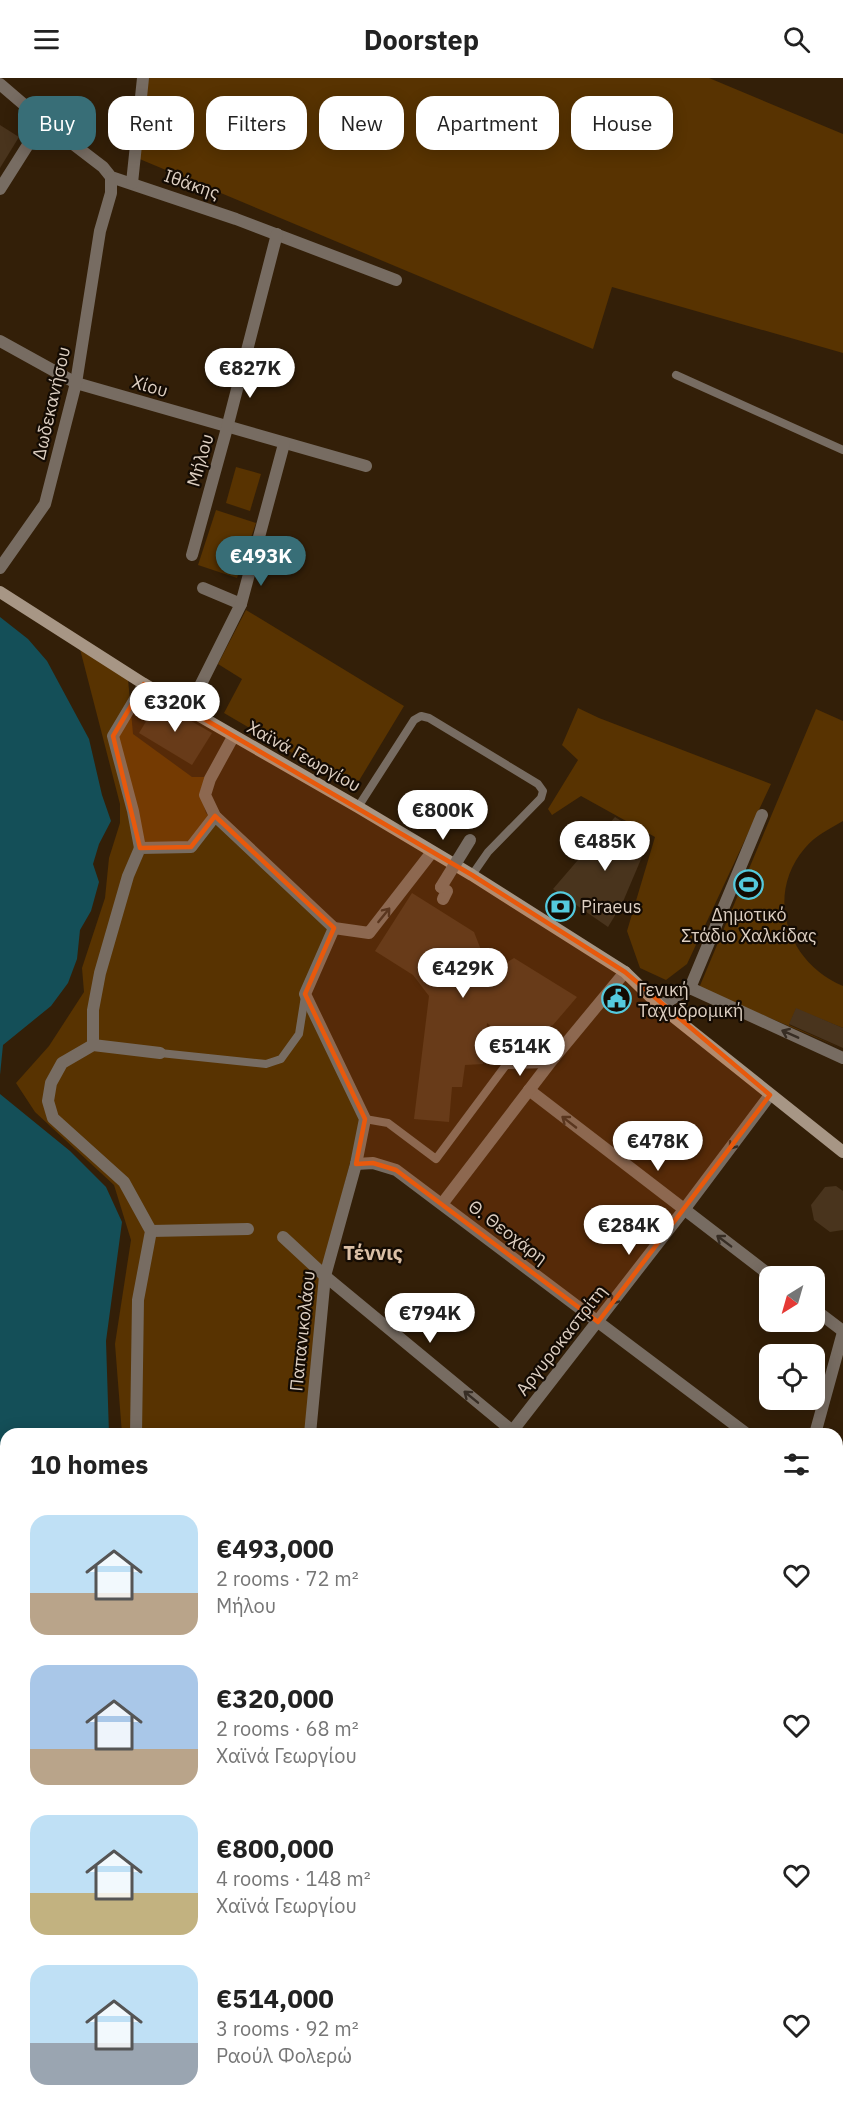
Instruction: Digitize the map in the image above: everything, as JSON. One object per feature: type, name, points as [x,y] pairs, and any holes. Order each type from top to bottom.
[{"type":"main road","name":"Χαϊνά Γεωργίου","points":[[0,592],[144,684],[472,875],[625,972],[660,1006],[843,1152]]},
{"type":"street","points":[[132,183],[142,78]]},
{"type":"street","name":"Ιθάκης","points":[[0,84],[18,99]]},
{"type":"street","points":[[0,189],[25,150]]},
{"type":"street","name":"Ιθάκης","points":[[82,150],[111,177],[277,234],[396,280]]},
{"type":"street","name":"Δωδεκανήσου","points":[[0,568],[45,504],[76,383],[100,231],[111,193],[111,177]]},
{"type":"street","name":"Μήλου","points":[[192,555],[277,234]]},
{"type":"street","name":"Χίου","points":[[0,341],[76,383],[366,466]]},
{"type":"street","points":[[188,710],[241,604],[284,444]]},
{"type":"street","points":[[203,588],[241,604]]},
{"type":"street","points":[[93,1045],[93,1010],[100,973],[128,876],[140,848],[133,811],[113,736],[144,684]]},
{"type":"street","points":[[233,737],[210,779],[205,795],[215,816],[334,928],[369,933],[432,852]]},
{"type":"street","points":[[660,1006],[690,988],[762,814]]},
{"type":"street","points":[[140,848],[191,847],[215,816]]},
{"type":"street","points":[[443,899],[447,891],[441,887],[470,840]]},
{"type":"street","points":[[334,928],[305,994],[366,1119]]},
{"type":"street","points":[[442,1204],[529,1090],[625,972]]},
{"type":"street","points":[[690,988],[843,1058]]},
{"type":"street","points":[[136,1428],[138,1300],[151,1231],[124,1182],[53,1118],[48,1101],[51,1083],[62,1063],[93,1045],[160,1053]]},
{"type":"street","points":[[529,1090],[683,1211],[759,1267]]},
{"type":"street","name":"Αργυροκαστρίτη","points":[[517,1428],[770,1095]]},
{"type":"street","name":"Παπανικολάου","points":[[311,1428],[325,1276],[366,1119]]},
{"type":"street","name":"Θ. Θεοχάρη","points":[[356,1164],[373,1162],[389,1167],[442,1204],[739,1428]]},
{"type":"street","points":[[151,1231],[248,1229]]},
{"type":"street","points":[[283,1237],[325,1276],[507,1428]]},
{"type":"street","points":[[817,1428],[843,1331],[825,1318]]},
{"type":"lane","points":[[675,375],[843,450]]},
{"type":"lane","points":[[358,807],[414,720],[421,716],[429,718],[538,784],[543,791],[541,798],[488,852],[472,875]]},
{"type":"lane","points":[[160,1053],[266,1064],[281,1059],[299,1034],[305,994]]},
{"type":"lane","points":[[366,1119],[388,1123],[436,1159],[506,1065],[549,1065]]},
{"type":"highlighted area","points":[[144,684],[472,875],[625,972],[770,1095],[598,1322],[396,1170],[373,1163],[356,1164],[365,1119],[305,994],[334,928],[215,816],[191,847],[140,848],[113,736]]},
{"type":"shaded area","points":[[149,78],[709,78],[843,134],[843,353],[612,287],[593,349],[130,155],[131,150],[194,150],[194,96],[145,96]]},
{"type":"shaded area","points":[[236,467],[261,474],[250,511],[226,503]]},
{"type":"shaded area","points":[[216,510],[256,523],[237,578],[198,565]]},
{"type":"shaded area","points":[[246,610],[404,706],[354,789],[224,713],[242,679],[218,664]]},
{"type":"shaded area","points":[[80,649],[128,679],[133,734],[192,777],[206,777],[200,792],[206,813],[330,930],[303,994],[361,1120],[320,1280],[306,1428],[122,1428],[115,1344],[131,1240],[114,1185],[35,1112],[16,1083],[49,1046],[84,992],[82,968],[105,898],[109,858],[120,823],[120,804]]},
{"type":"shaded area","points":[[578,708],[771,784],[687,964],[666,980],[640,968],[627,931],[655,837],[581,796],[552,815],[548,809],[578,760],[562,745]]},
{"type":"shaded area","points":[[816,709],[843,721],[843,821],[818,836],[805,848],[793,867],[786,887],[785,907],[788,926],[796,945],[808,961],[824,975],[843,986],[843,1028],[796,1009],[789,1025],[843,1049],[699,988]]},
{"type":"water","points":[[0,617],[28,639],[47,661],[89,739],[102,795],[111,821],[99,844],[93,864],[99,882],[91,911],[80,930],[77,959],[68,983],[51,1006],[3,1045],[0,1075]]},
{"type":"water","points":[[0,1094],[70,1151],[106,1187],[122,1222],[106,1341],[109,1428],[0,1428]]},
{"type":"building","points":[[0,125],[18,136],[18,139],[0,168]]},
{"type":"building","points":[[158,702],[212,733],[192,765],[139,733]]},
{"type":"building","points":[[615,817],[644,836],[647,845],[622,904],[608,927],[553,889]]},
{"type":"building","points":[[412,893],[474,932],[490,973],[514,958],[577,997],[553,1025],[527,1037],[509,1039],[487,1023],[483,1064],[465,1065],[462,1087],[452,1087],[449,1122],[414,1119],[429,996],[413,975],[375,951]]},
{"type":"building","points":[[796,1008],[843,1028],[843,1048],[789,1024]]},
{"type":"building","points":[[836,1186],[843,1191],[843,1230],[830,1232],[814,1220],[811,1205],[825,1187]]},
{"type":"place","name":"Δημοτικό Στάδιο Χαλκίδας","points":[[749,885]]},
{"type":"place","name":"Piraeus","points":[[560,906]]},
{"type":"place","name":"Γενική Ταχυδρομική","points":[[617,999]]},
{"type":"district","name":"Τέννις","points":[[373,1252]]}]
